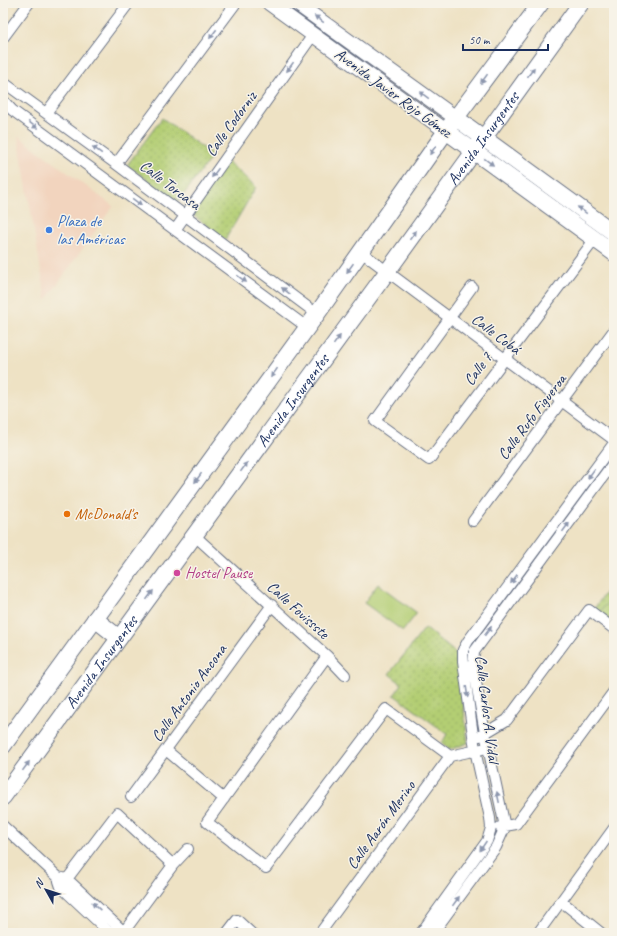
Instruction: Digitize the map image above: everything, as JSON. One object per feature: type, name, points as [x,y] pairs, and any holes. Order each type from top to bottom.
[{"type":"main road","name":"Avenida Javier Rojo Gómez","points":[[268,3],[614,253]]},
{"type":"main road","name":"Avenida Javier Rojo Gómez","points":[[296,3],[614,233]]},
{"type":"main road","name":"Avenida Insurgentes","points":[[3,746],[308,328],[446,131],[541,3]]},
{"type":"main road","name":"Avenida Insurgentes","points":[[3,797],[387,272],[581,3]]},
{"type":"main road","points":[[95,619],[119,638]]},
{"type":"street","points":[[3,38],[29,3]]},
{"type":"street","points":[[46,113],[129,3]]},
{"type":"street","points":[[116,164],[236,3]]},
{"type":"street","name":"Calle Codorniz","points":[[175,230],[184,215],[313,35]]},
{"type":"street","name":"Calle Torcasa","points":[[3,82],[317,314]]},
{"type":"street","name":"Calle Torcasa","points":[[3,100],[8,111],[175,230],[308,328]]},
{"type":"street","name":"Calle 7","points":[[449,318],[375,421],[430,460],[595,239]]},
{"type":"street","name":"Calle Cobá","points":[[361,252],[614,441]]},
{"type":"street","points":[[449,318],[472,287]]},
{"type":"street","name":"Calle Rufo Figueroa","points":[[473,521],[614,330]]},
{"type":"street","name":"Calle Carlos A. Vidal","points":[[491,828],[475,745],[463,661],[463,650],[468,641],[614,441]]},
{"type":"street","name":"Calle Carlos A. Vidal","points":[[505,827],[485,733],[474,665],[474,652],[614,462]]},
{"type":"street","name":"Calle Fovissste","points":[[194,536],[327,656],[345,675]]},
{"type":"street","name":"Calle Antonio Ancona","points":[[131,797],[272,606]]},
{"type":"street","points":[[327,656],[207,822],[266,868],[386,709],[450,756],[475,745],[485,733],[507,720],[589,610],[614,629]]},
{"type":"street","points":[[421,933],[487,841],[491,828],[505,827],[516,824],[614,691]]},
{"type":"street","points":[[475,745],[488,748]]},
{"type":"street","points":[[166,750],[224,799]]},
{"type":"street","name":"Calle Aarón Merino","points":[[320,933],[450,756]]},
{"type":"street","points":[[62,881],[117,813],[173,864]]},
{"type":"street","points":[[3,826],[62,881],[124,933],[173,864],[188,848]]},
{"type":"street","points":[[433,933],[496,847],[505,827]]},
{"type":"street","points":[[538,933],[614,828]]},
{"type":"street","points":[[62,881],[110,933]]},
{"type":"street","points":[[561,901],[601,933]]},
{"type":"street","points":[[227,933],[237,920],[251,933]]},
{"type":"shaded area","points":[[18,136],[113,206],[46,300]]},
{"type":"green space","points":[[162,118],[213,155],[178,202],[127,165]]},
{"type":"green space","points":[[228,162],[256,187],[225,240],[191,213]]},
{"type":"green space","points":[[614,581],[614,624],[593,610]]},
{"type":"green space","points":[[378,584],[417,613],[403,631],[364,603]]},
{"type":"green space","points":[[614,594],[614,622],[600,612]]},
{"type":"green space","points":[[425,628],[457,654],[468,743],[449,750],[442,743],[447,734],[394,695],[402,684],[389,674]]},
{"type":"place","name":"Plaza de las Américas","points":[[49,230]]},
{"type":"place","name":"McDonald's","points":[[67,514]]},
{"type":"place","name":"Hostel Pause","points":[[177,573]]}]
